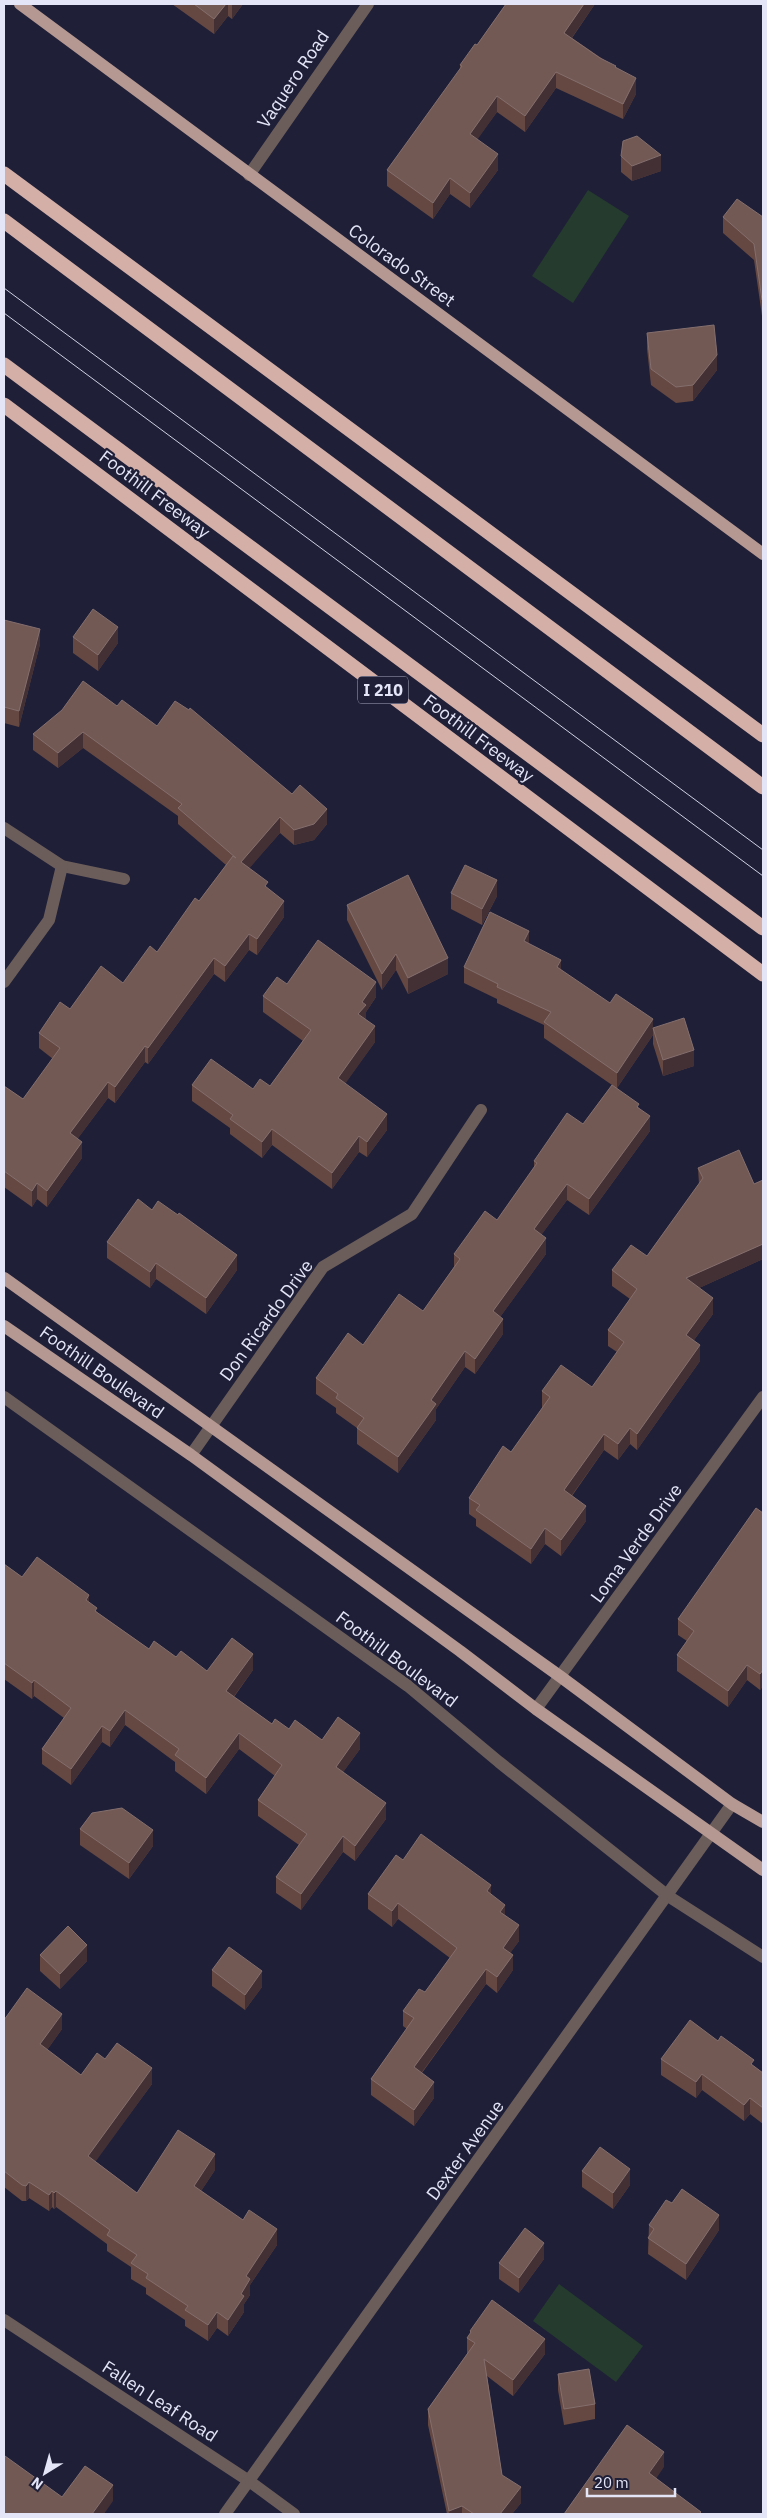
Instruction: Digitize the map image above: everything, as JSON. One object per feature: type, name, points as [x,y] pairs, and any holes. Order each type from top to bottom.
[{"type":"highway","points":[[4,174],[763,734]]},
{"type":"highway","points":[[4,221],[763,787]]},
{"type":"highway","points":[[4,366],[763,928]]},
{"type":"highway","name":"Foothill Freeway","points":[[4,405],[763,974]]},
{"type":"main road","name":"Colorado Street","points":[[20,4],[763,554]]},
{"type":"main road","name":"Foothill Boulevard","points":[[4,1278],[561,1677],[732,1804],[763,1822]]},
{"type":"main road","name":"Foothill Boulevard","points":[[4,1326],[191,1455],[453,1645],[536,1709],[763,1870]]},
{"type":"street","name":"Vaquero Road","points":[[249,175],[368,4]]},
{"type":"street","points":[[4,828],[62,866],[124,880]]},
{"type":"street","points":[[4,982],[49,920],[62,866]]},
{"type":"street","name":"Don Ricardo Drive","points":[[191,1455],[324,1267],[412,1214],[481,1110]]},
{"type":"street","name":"Foothill Boulevard","points":[[4,1397],[408,1686],[506,1768],[668,1896],[763,1957]]},
{"type":"street","name":"Loma Verde Drive","points":[[536,1709],[763,1397]]},
{"type":"street","name":"Dexter Avenue","points":[[225,2514],[732,1804]]},
{"type":"street","name":"Fallen Leaf Road","points":[[4,2320],[249,2481],[294,2514]]},
{"type":"green space","points":[[588,190],[629,216],[573,303],[532,276]]},
{"type":"green space","points":[[559,2284],[643,2346],[616,2382],[533,2321]]},
{"type":"building","points":[[194,4],[226,4],[214,19]]},
{"type":"building","points":[[506,4],[584,4],[564,33],[600,58],[636,78],[623,104],[556,72],[525,116],[497,96],[470,134],[498,154],[470,193],[450,178],[433,203],[387,170],[462,66],[460,65],[475,44],[477,45]]},
{"type":"building","points":[[637,136],[661,155],[632,166],[621,156],[623,141]]},
{"type":"building","points":[[737,199],[763,217],[763,300],[754,244],[723,217]]},
{"type":"building","points":[[714,325],[717,355],[693,385],[676,387],[651,369],[647,333]]},
{"type":"building","points":[[93,609],[118,627],[98,655],[73,637]]},
{"type":"building","points":[[4,620],[40,629],[19,711],[4,707]]},
{"type":"building","points":[[83,681],[117,706],[122,700],[157,726],[175,701],[189,710],[190,708],[292,794],[300,785],[327,809],[314,824],[294,830],[280,817],[241,862],[268,882],[265,886],[284,901],[257,939],[249,934],[225,966],[214,958],[148,1048],[145,1046],[115,1087],[108,1082],[70,1133],[82,1142],[47,1191],[37,1183],[32,1191],[4,1171],[4,1086],[23,1099],[60,1048],[39,1033],[60,1002],[70,1009],[101,966],[123,983],[150,946],[157,952],[195,898],[199,901],[233,856],[236,858],[178,808],[182,804],[83,732],[58,753],[33,734],[62,710]]},
{"type":"building","points":[[465,865],[497,880],[482,909],[451,893]]},
{"type":"building","points":[[408,875],[448,958],[408,978],[396,954],[382,974],[347,905]]},
{"type":"building","points":[[490,912],[529,931],[524,941],[561,960],[557,967],[610,1003],[616,994],[653,1019],[617,1073],[544,1022],[551,1012],[497,987],[498,984],[464,967]]},
{"type":"building","points":[[318,940],[376,982],[362,1002],[366,1005],[358,1014],[375,1026],[338,1078],[387,1114],[367,1142],[359,1136],[332,1173],[272,1129],[262,1142],[230,1119],[233,1115],[192,1085],[211,1059],[253,1089],[260,1079],[270,1086],[311,1030],[263,996],[277,977],[287,984]]},
{"type":"building","points":[[684,1018],[694,1050],[663,1060],[653,1028]]},
{"type":"building","points":[[612,1085],[639,1104],[637,1107],[650,1116],[589,1199],[567,1184],[534,1229],[546,1238],[493,1311],[503,1319],[475,1359],[465,1351],[431,1400],[436,1404],[398,1457],[357,1428],[364,1418],[336,1398],[338,1394],[316,1378],[348,1333],[363,1345],[399,1294],[423,1311],[460,1259],[454,1254],[485,1211],[497,1220],[537,1163],[534,1161],[567,1113],[583,1124]]},
{"type":"building","points":[[739,1150],[754,1184],[763,1180],[763,1244],[686,1278],[713,1298],[686,1335],[700,1345],[637,1434],[630,1428],[618,1444],[604,1434],[564,1490],[586,1506],[561,1540],[545,1528],[531,1549],[476,1510],[480,1505],[469,1498],[503,1446],[511,1452],[550,1397],[542,1391],[561,1365],[592,1387],[624,1342],[608,1330],[637,1289],[612,1270],[631,1245],[647,1256],[703,1178],[698,1168]]},
{"type":"building","points":[[138,1199],[152,1210],[158,1201],[178,1215],[179,1213],[237,1255],[206,1298],[156,1263],[150,1272],[107,1242]]},
{"type":"building","points":[[756,1508],[763,1513],[763,1670],[760,1674],[747,1665],[728,1691],[677,1655],[694,1631],[678,1619]]},
{"type":"building","points":[[37,1557],[89,1595],[86,1600],[97,1608],[95,1611],[149,1649],[154,1641],[176,1657],[181,1651],[207,1671],[232,1638],[253,1654],[226,1691],[272,1724],[275,1719],[289,1729],[295,1720],[322,1740],[338,1717],[360,1733],[336,1767],[386,1803],[355,1846],[343,1836],[301,1894],[276,1877],[307,1834],[258,1800],[282,1765],[239,1733],[206,1778],[175,1755],[179,1749],[125,1710],[110,1731],[102,1726],[71,1769],[42,1749],[71,1708],[34,1680],[32,1683],[4,1663],[4,1564],[22,1577]]},
{"type":"building","points":[[122,1808],[153,1830],[129,1863],[80,1829],[92,1813]]},
{"type":"building","points":[[421,1834],[491,1885],[487,1891],[505,1905],[500,1912],[519,1925],[503,1948],[513,1955],[497,1977],[486,1969],[414,2067],[434,2082],[414,2110],[371,2079],[414,2018],[403,2011],[419,1989],[425,1992],[457,1948],[398,1903],[392,1911],[368,1894],[396,1855],[403,1860]]},
{"type":"building","points":[[68,1926],[87,1945],[60,1974],[40,1955]]},
{"type":"building","points":[[229,1947],[262,1971],[245,1995],[212,1970]]},
{"type":"building","points":[[27,1988],[62,2014],[40,2044],[81,2075],[97,2053],[105,2059],[117,2043],[152,2068],[88,2156],[137,2193],[178,2130],[215,2154],[194,2186],[243,2220],[249,2210],[277,2229],[246,2276],[250,2279],[241,2294],[244,2296],[228,2320],[217,2312],[208,2325],[185,2310],[188,2306],[146,2278],[148,2274],[131,2263],[137,2255],[107,2235],[110,2230],[56,2191],[54,2193],[52,2191],[49,2195],[29,2182],[26,2186],[22,2185],[4,2171],[4,2020]]},
{"type":"building","points":[[690,2020],[718,2041],[721,2036],[754,2060],[751,2064],[763,2073],[763,2108],[750,2098],[744,2105],[702,2074],[696,2082],[661,2059]]},
{"type":"building","points":[[600,2147],[630,2169],[613,2193],[582,2171]]},
{"type":"building","points":[[682,2189],[719,2215],[686,2264],[648,2238],[654,2229],[649,2225],[666,2200],[672,2203]]},
{"type":"building","points":[[525,2228],[544,2243],[519,2278],[499,2263]]},
{"type":"building","points":[[492,2300],[545,2339],[513,2380],[484,2359],[502,2475],[521,2487],[500,2514],[474,2514],[462,2506],[449,2511],[428,2409],[475,2343],[467,2338]]},
{"type":"building","points":[[589,2369],[595,2404],[564,2409],[558,2374]]},
{"type":"building","points":[[627,2425],[664,2452],[649,2473],[701,2512],[699,2514],[564,2514]]},
{"type":"building","points":[[5,2456],[62,2497],[85,2466],[113,2485],[92,2514],[4,2514]]},
{"type":"tram line","points":[[4,288],[763,850]]},
{"type":"tram line","points":[[4,313],[763,876]]}]
